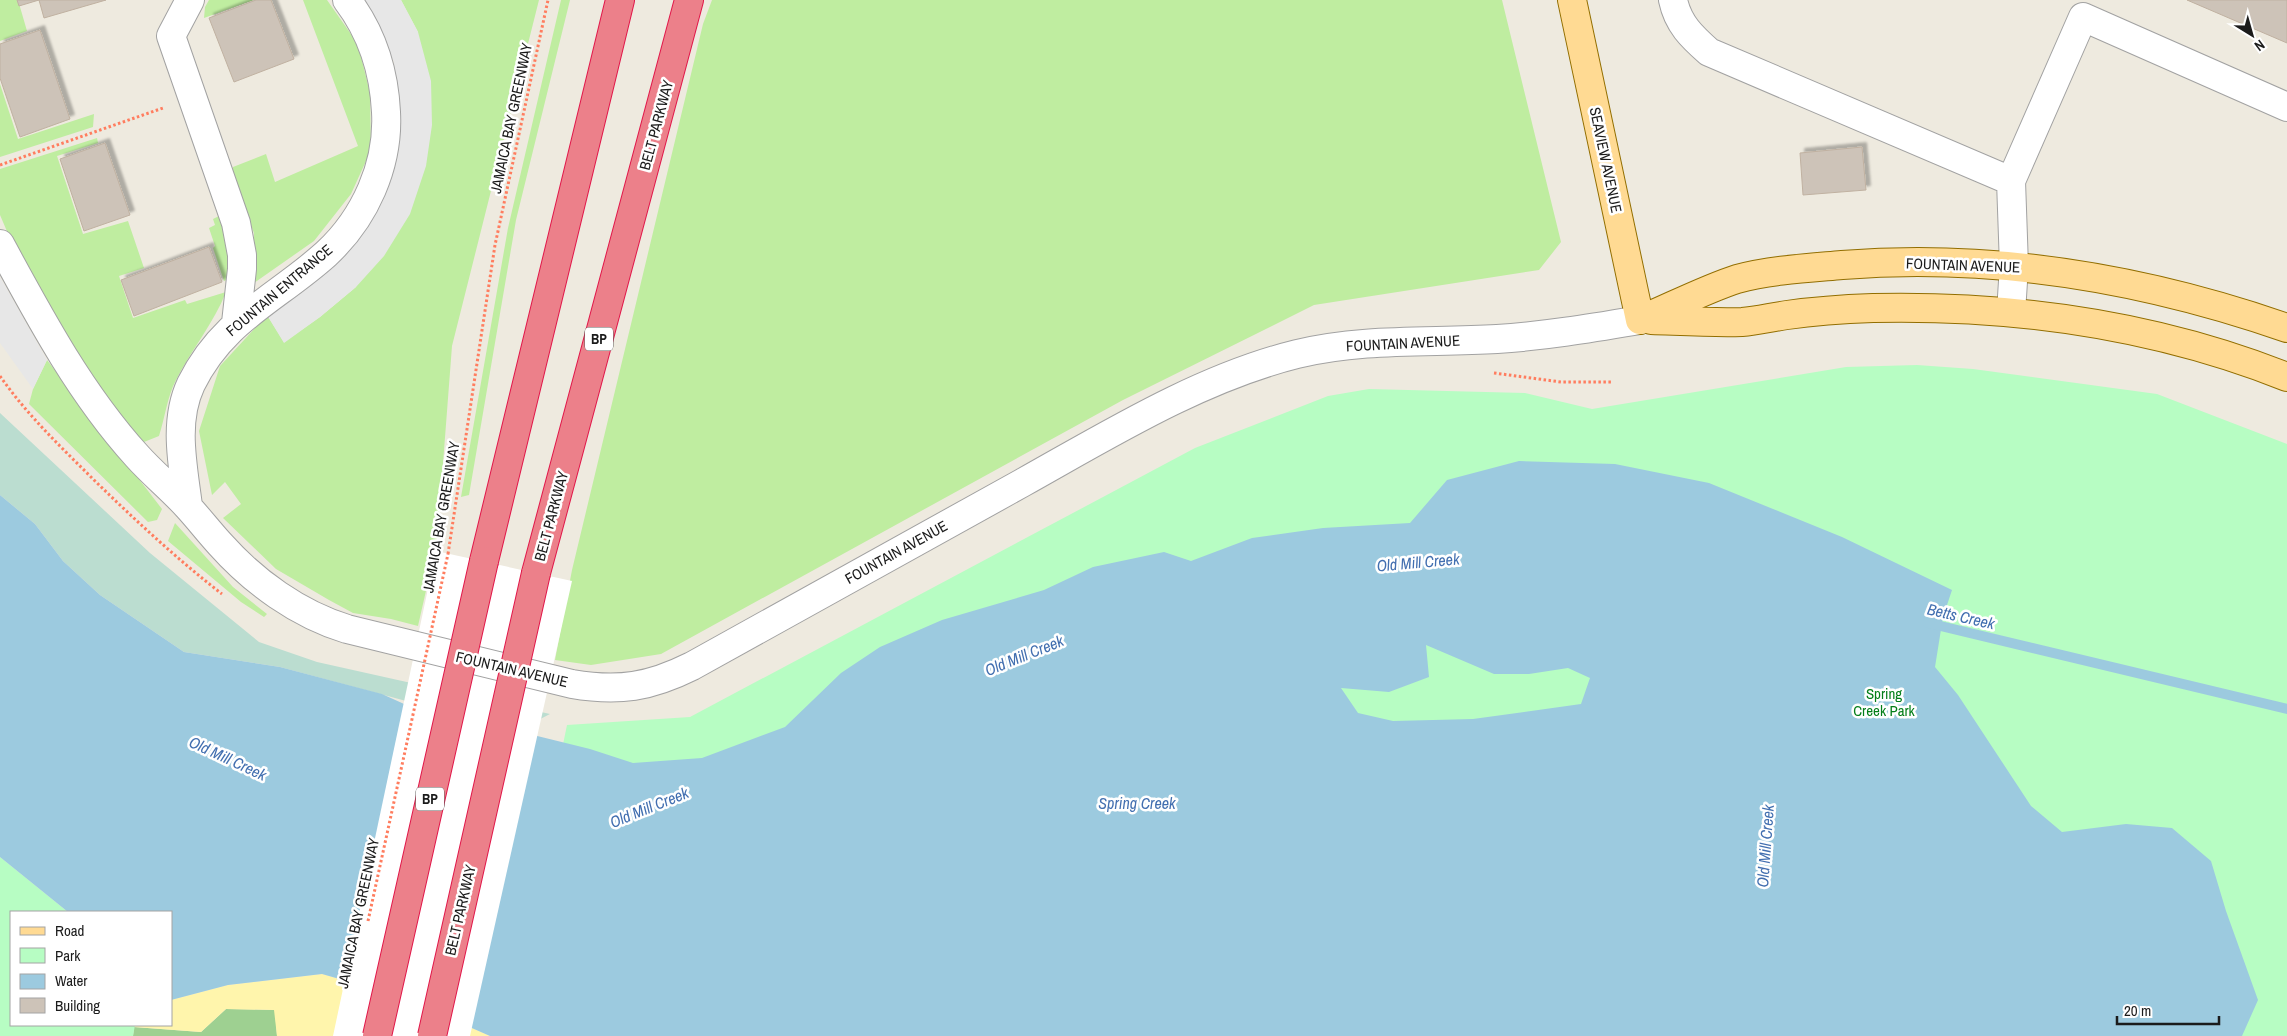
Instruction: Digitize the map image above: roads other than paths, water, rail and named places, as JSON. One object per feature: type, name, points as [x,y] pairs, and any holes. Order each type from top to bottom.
[{"type":"highway","name":"BP","points":[[377,1036],[484,561],[620,0]]},
{"type":"highway","name":"BELT PARKWAY","points":[[432,1036],[536,573],[689,0]]},
{"type":"main road","name":"SEAVIEW AVENUE","points":[[1572,0],[1640,320]]},
{"type":"main road","name":"FOUNTAIN AVENUE","points":[[1640,320],[1737,279],[1781,271],[1900,262],[2014,266],[2099,277],[2218,305],[2287,328]]},
{"type":"main road","name":"FOUNTAIN AVENUE","points":[[1640,320],[1742,322],[1830,310],[1872,308],[1961,309],[2011,312],[2087,321],[2165,338],[2242,360],[2287,378]]},
{"type":"street","points":[[190,0],[170,36],[230,206],[239,239],[242,269],[236,323]]},
{"type":"street","name":"FOUNTAIN ENTRANCE","points":[[188,506],[180,436],[184,401],[200,369],[221,339],[236,323],[327,253],[343,236],[370,193],[377,176],[386,141],[387,120],[383,80],[370,39],[363,24],[346,0]]},
{"type":"street","points":[[1673,0],[1675,11],[1686,32],[1709,52],[2012,181]]},
{"type":"street","points":[[2011,312],[2014,266],[2012,181],[2083,17],[2287,107]]},
{"type":"street","points":[[0,244],[35,310],[79,380],[137,456],[188,506]]},
{"type":"street","name":"FOUNTAIN AVENUE","points":[[188,506],[219,543],[251,575],[294,605],[333,625],[572,684],[610,689],[627,688],[660,680],[692,666],[1123,426],[1198,390],[1262,364],[1295,354],[1362,342],[1499,339],[1579,330],[1640,320]]},
{"type":"water","name":"Spring Creek","points":[[1519,461],[1615,464],[1709,483],[1842,537],[1952,590],[1943,617],[1935,667],[1958,695],[2031,806],[2062,832],[2126,824],[2172,828],[2211,861],[2226,911],[2258,1000],[2242,1036],[490,1036],[399,996],[322,974],[228,985],[172,1000],[172,911],[67,911],[0,857],[0,495],[35,524],[63,561],[100,595],[184,652],[280,667],[382,694],[424,713],[517,731],[590,749],[633,763],[702,758],[785,727],[841,673],[880,647],[942,620],[1044,590],[1093,567],[1164,552],[1191,561],[1252,538],[1323,528],[1410,523],[1447,480]],"holes":[[[1426,645],[1494,674],[1529,674],[1568,668],[1590,678],[1581,704],[1473,719],[1393,721],[1358,713],[1341,688],[1389,692],[1429,677]]]},
{"type":"waterway","name":"Betts Creek","points":[[1928,623],[2287,709]]},
{"type":"water label","name":"Old Mill Creek","points":[[1418,562]]},
{"type":"water label","name":"Old Mill Creek","points":[[1024,655]]},
{"type":"water label","name":"Old Mill Creek","points":[[228,758]]},
{"type":"water label","name":"Old Mill Creek","points":[[649,807]]},
{"type":"water label","name":"Old Mill Creek","points":[[1765,846]]},
{"type":"park label","name":"Spring Creek Park","points":[[1884,702]]}]
